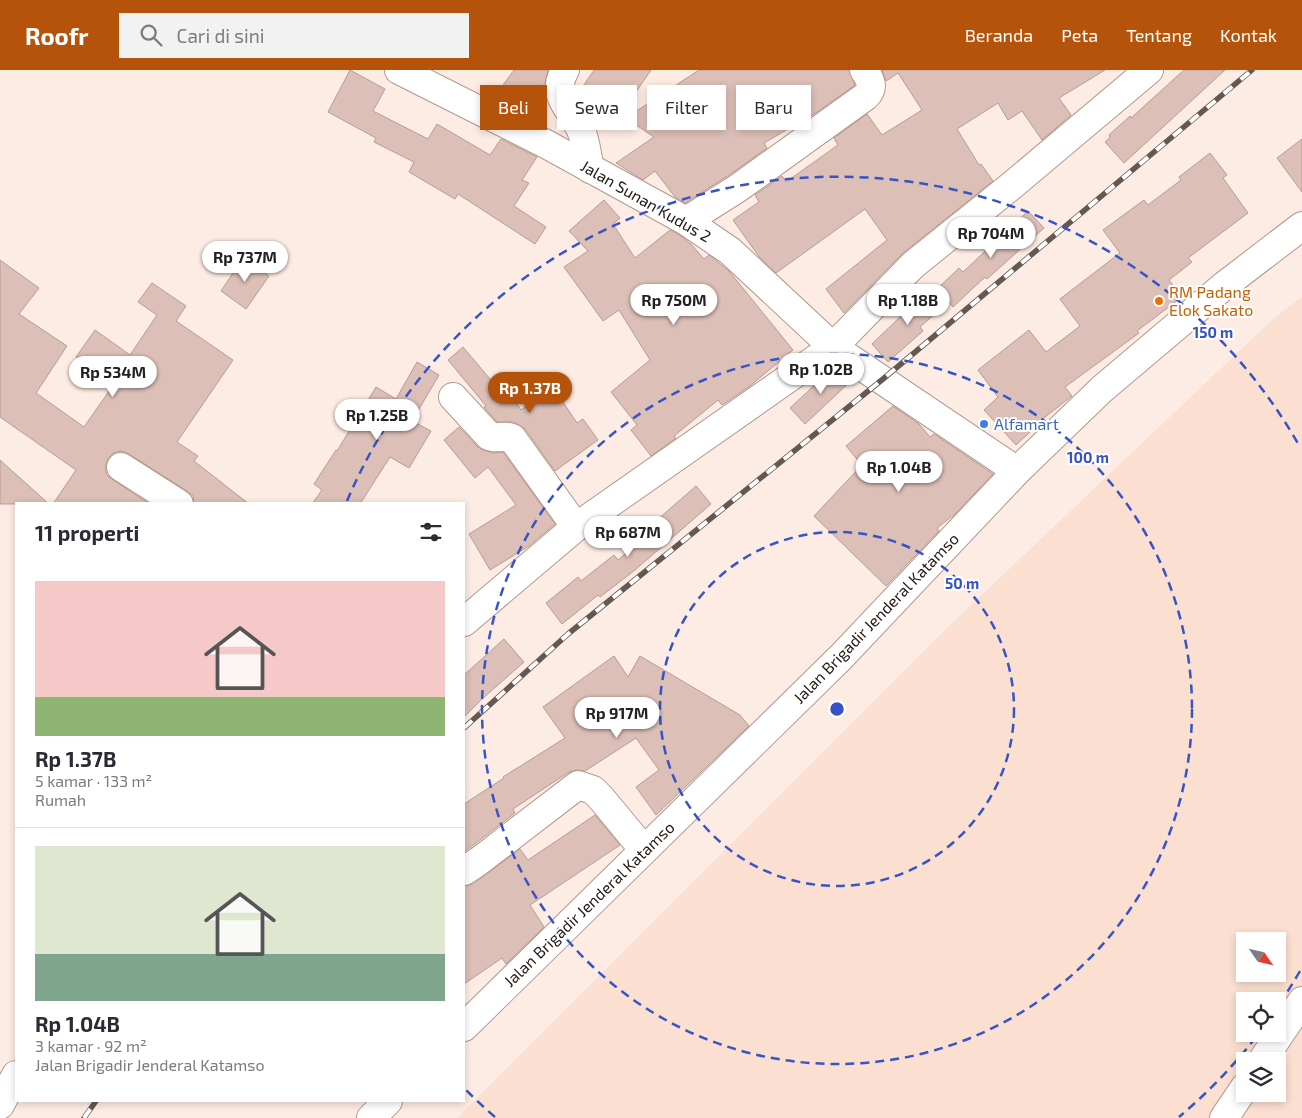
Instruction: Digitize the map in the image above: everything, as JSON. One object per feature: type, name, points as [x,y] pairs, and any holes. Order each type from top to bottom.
[{"type":"main road","name":"Jalan Sunan Kudus 2","points":[[399,70],[546,144],[686,221],[730,251],[833,347],[1017,471]]},
{"type":"main road","points":[[565,70],[559,87],[560,96],[582,132],[590,169]]},
{"type":"main road","points":[[686,221],[738,188],[866,96],[871,91],[872,85],[864,70]]},
{"type":"main road","points":[[465,621],[576,528],[833,347],[913,265],[1010,187],[1149,70]]},
{"type":"main road","name":"Jalan Brigadir Jenderal Katamso","points":[[465,1026],[840,657],[1017,471],[1102,389],[1225,285],[1302,226]]},
{"type":"main road","points":[[453,397],[489,436],[495,438],[507,436],[512,438],[576,528]]},
{"type":"main road","points":[[121,467],[176,502]]},
{"type":"main road","points":[[465,870],[578,784],[593,790],[601,798],[644,850]]},
{"type":"main road","points":[[1268,1052],[1302,1001]]},
{"type":"main road","points":[[0,1105],[15,1078]]},
{"type":"main road","points":[[1224,1118],[1236,1100]]},
{"type":"main road","points":[[371,1118],[387,1102]]},
{"type":"shaded area","points":[[1302,297],[1302,1118],[457,1118],[952,623],[1273,319]]},
{"type":"building","points":[[350,70],[385,89],[373,111],[428,139],[437,124],[490,155],[501,139],[537,157],[522,180],[529,183],[514,206],[546,227],[535,244],[458,194],[455,199],[409,172],[414,162],[374,142],[376,138],[328,112]]},
{"type":"building","points":[[514,70],[548,70],[544,85],[503,85]]},
{"type":"building","points":[[594,70],[651,70],[637,91],[637,85],[584,85]]},
{"type":"building","points":[[699,70],[849,70],[855,85],[811,116],[811,85],[736,85],[736,130],[786,130],[764,143],[767,148],[685,203],[675,197],[655,171],[643,180],[616,163],[654,137],[637,125],[637,111],[647,104],[647,130],[726,130],[726,85],[676,85]]},
{"type":"building","points":[[882,70],[1105,70],[1059,98],[1071,115],[1042,140],[1022,111],[1008,120],[998,103],[957,129],[979,165],[981,164],[993,181],[903,253],[844,313],[826,289],[887,240],[865,209],[776,273],[760,258],[733,220],[759,202],[755,195],[782,176],[786,182],[838,145],[834,138],[867,114],[882,135],[922,110],[898,73],[886,81]]},
{"type":"building","points":[[1184,70],[1225,70],[1124,163],[1105,142],[1110,137],[1109,135],[1130,116],[1131,118]]},
{"type":"building","points":[[1302,139],[1302,192],[1277,158]]},
{"type":"building","points":[[1210,153],[1227,175],[1223,178],[1248,213],[1188,258],[1192,262],[1169,280],[1182,297],[1137,331],[1139,333],[1065,387],[1072,396],[1040,421],[1016,445],[984,410],[998,397],[978,370],[1029,330],[1046,352],[1080,326],[1060,299],[1120,253],[1103,230],[1144,200],[1148,205],[1181,180],[1179,177]]},
{"type":"building","points":[[604,200],[620,218],[613,224],[635,258],[670,230],[678,234],[691,244],[704,259],[709,255],[729,271],[793,350],[750,386],[722,405],[718,400],[674,436],[676,438],[651,456],[631,430],[637,425],[611,392],[650,360],[619,310],[603,321],[564,267],[588,251],[569,231]]},
{"type":"building","points":[[1028,211],[1044,228],[987,279],[985,277],[953,307],[937,289],[959,268],[963,272]]},
{"type":"building","points":[[243,258],[269,276],[246,309],[221,291]]},
{"type":"building","points":[[0,260],[39,288],[19,314],[67,346],[36,393],[84,427],[114,384],[76,357],[95,330],[130,355],[157,315],[138,302],[152,283],[186,306],[176,321],[233,360],[177,442],[198,456],[194,461],[246,502],[194,502],[193,496],[187,491],[129,454],[121,451],[113,453],[108,459],[105,467],[107,475],[147,502],[54,502],[76,470],[0,417]]},
{"type":"building","points":[[930,288],[945,305],[920,327],[923,331],[888,362],[872,344]]},
{"type":"building","points":[[463,347],[495,385],[501,381],[521,410],[553,387],[577,423],[583,419],[598,440],[555,471],[525,429],[514,422],[497,422],[448,360]]},
{"type":"building","points":[[417,362],[439,375],[412,421],[431,431],[409,468],[390,457],[361,502],[313,502],[322,490],[314,484],[337,451],[376,387],[396,399]]},
{"type":"building","points":[[834,367],[853,379],[805,424],[790,408]]},
{"type":"building","points":[[893,406],[919,424],[930,437],[934,434],[993,474],[955,514],[937,528],[939,531],[886,586],[814,516],[862,465],[846,446]]},
{"type":"building","points":[[459,427],[483,450],[493,453],[503,452],[555,524],[529,546],[490,570],[469,534],[516,505],[488,467],[475,478],[444,440]]},
{"type":"building","points":[[0,460],[47,502],[15,502],[15,504],[0,504]]},
{"type":"building","points":[[696,486],[711,504],[635,570],[600,597],[598,595],[562,624],[546,603],[578,577],[581,581],[614,555],[618,560],[653,531],[649,527]]},
{"type":"building","points":[[504,639],[524,662],[465,716],[465,674]]},
{"type":"building","points":[[614,656],[628,677],[640,656],[740,715],[749,726],[656,815],[636,787],[659,770],[636,738],[585,771],[576,770],[569,772],[513,809],[515,813],[465,851],[465,803],[565,738],[543,707]]},
{"type":"building","points":[[595,815],[620,845],[530,905],[544,927],[506,964],[502,958],[465,983],[465,886],[473,884],[520,849],[528,860]]},
{"type":"railway","points":[[465,727],[568,634],[883,379],[1252,70]]},
{"type":"railway","points":[[84,1118],[95,1102]]},
{"type":"place","name":"RM Padang Elok Sakato","points":[[1159,301]]},
{"type":"place","name":"Alfamart","points":[[984,424]]}]
